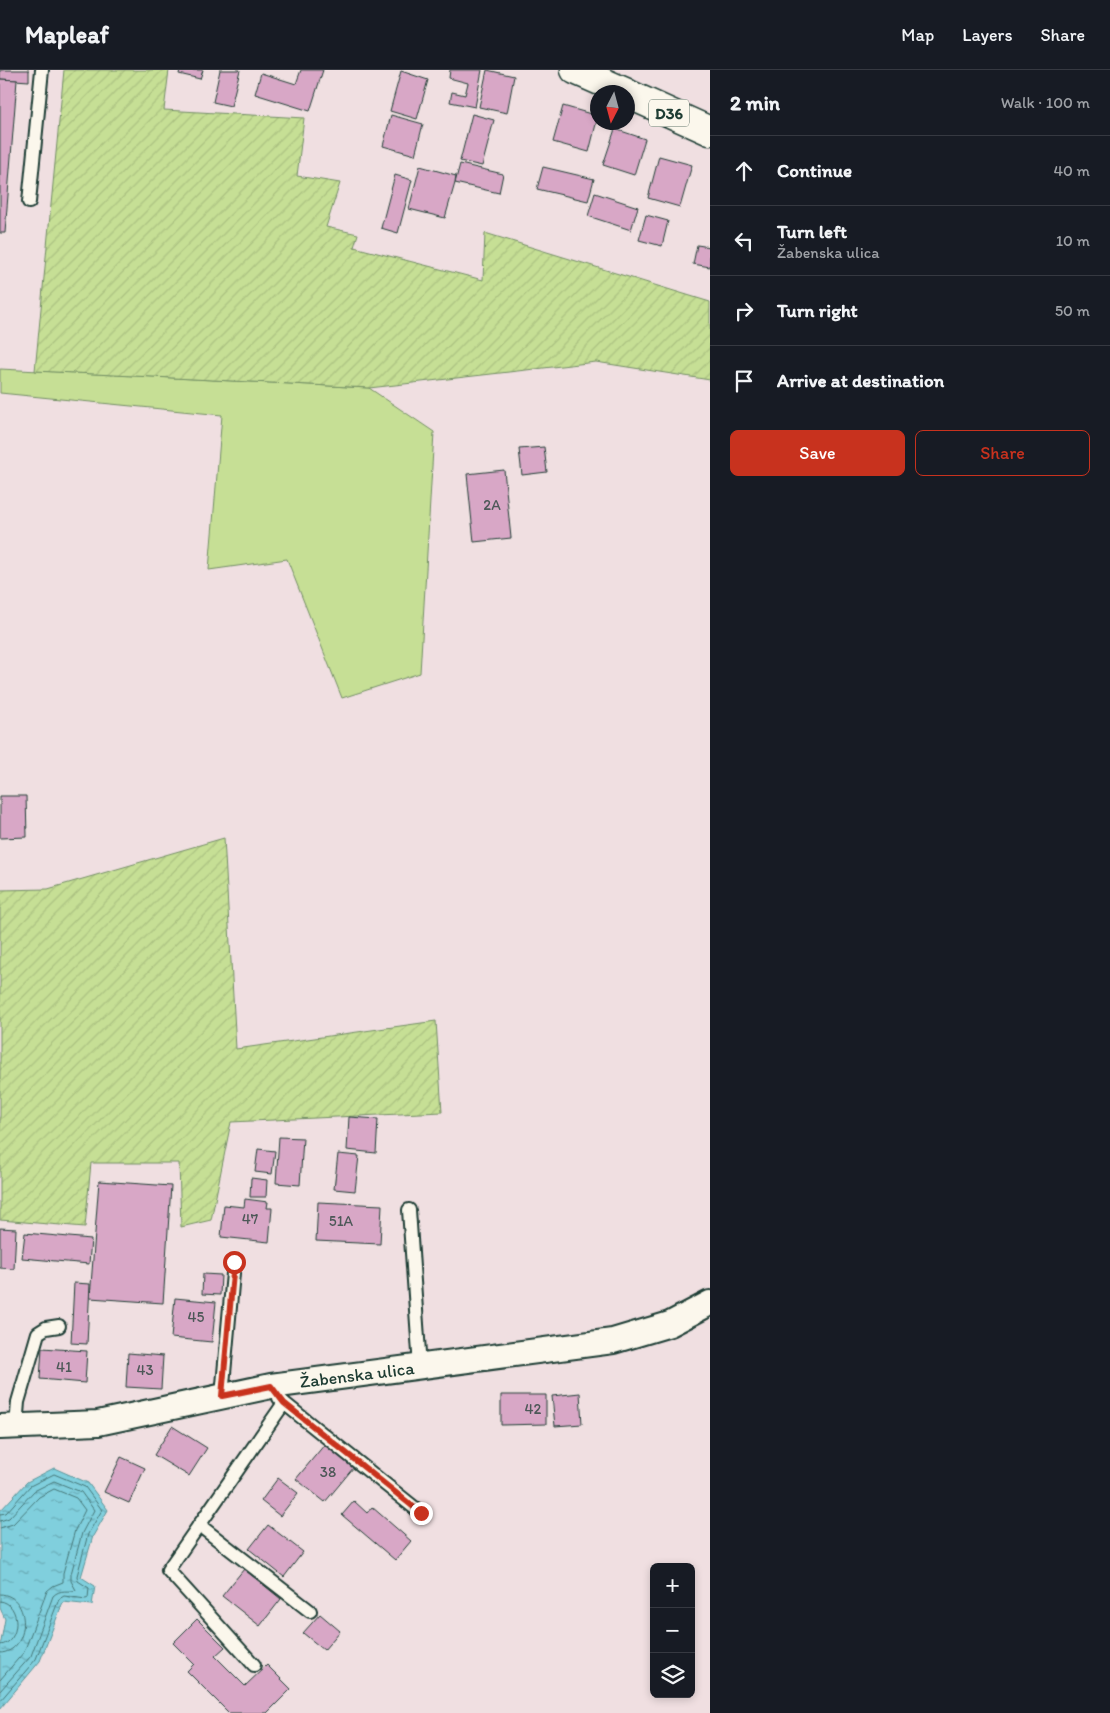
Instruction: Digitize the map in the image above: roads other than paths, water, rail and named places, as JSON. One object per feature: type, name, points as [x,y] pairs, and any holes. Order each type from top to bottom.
[{"type":"main road","name":"D36","points":[[575,70],[608,85]]},
{"type":"main road","name":"D36","points":[[635,97],[710,132]]},
{"type":"street","name":"Žabenska ulica","points":[[8,1427],[98,1424],[222,1396],[277,1395],[420,1367],[614,1341],[670,1324],[710,1303]]},
{"type":"lane","points":[[29,202],[42,70]]},
{"type":"lane","points":[[409,1210],[420,1367]]},
{"type":"lane","points":[[222,1396],[234,1262]]},
{"type":"lane","points":[[8,1427],[18,1402],[38,1333],[46,1328],[59,1326]]},
{"type":"lane","points":[[254,1665],[168,1570],[200,1525],[277,1395],[421,1513]]},
{"type":"lane","points":[[200,1525],[310,1612]]},
{"type":"water","points":[[54,1468],[88,1483],[108,1510],[93,1536],[81,1577],[95,1586],[92,1605],[63,1602],[40,1661],[0,1709],[0,1647],[5,1619],[0,1608],[0,1511],[27,1482]]}]
